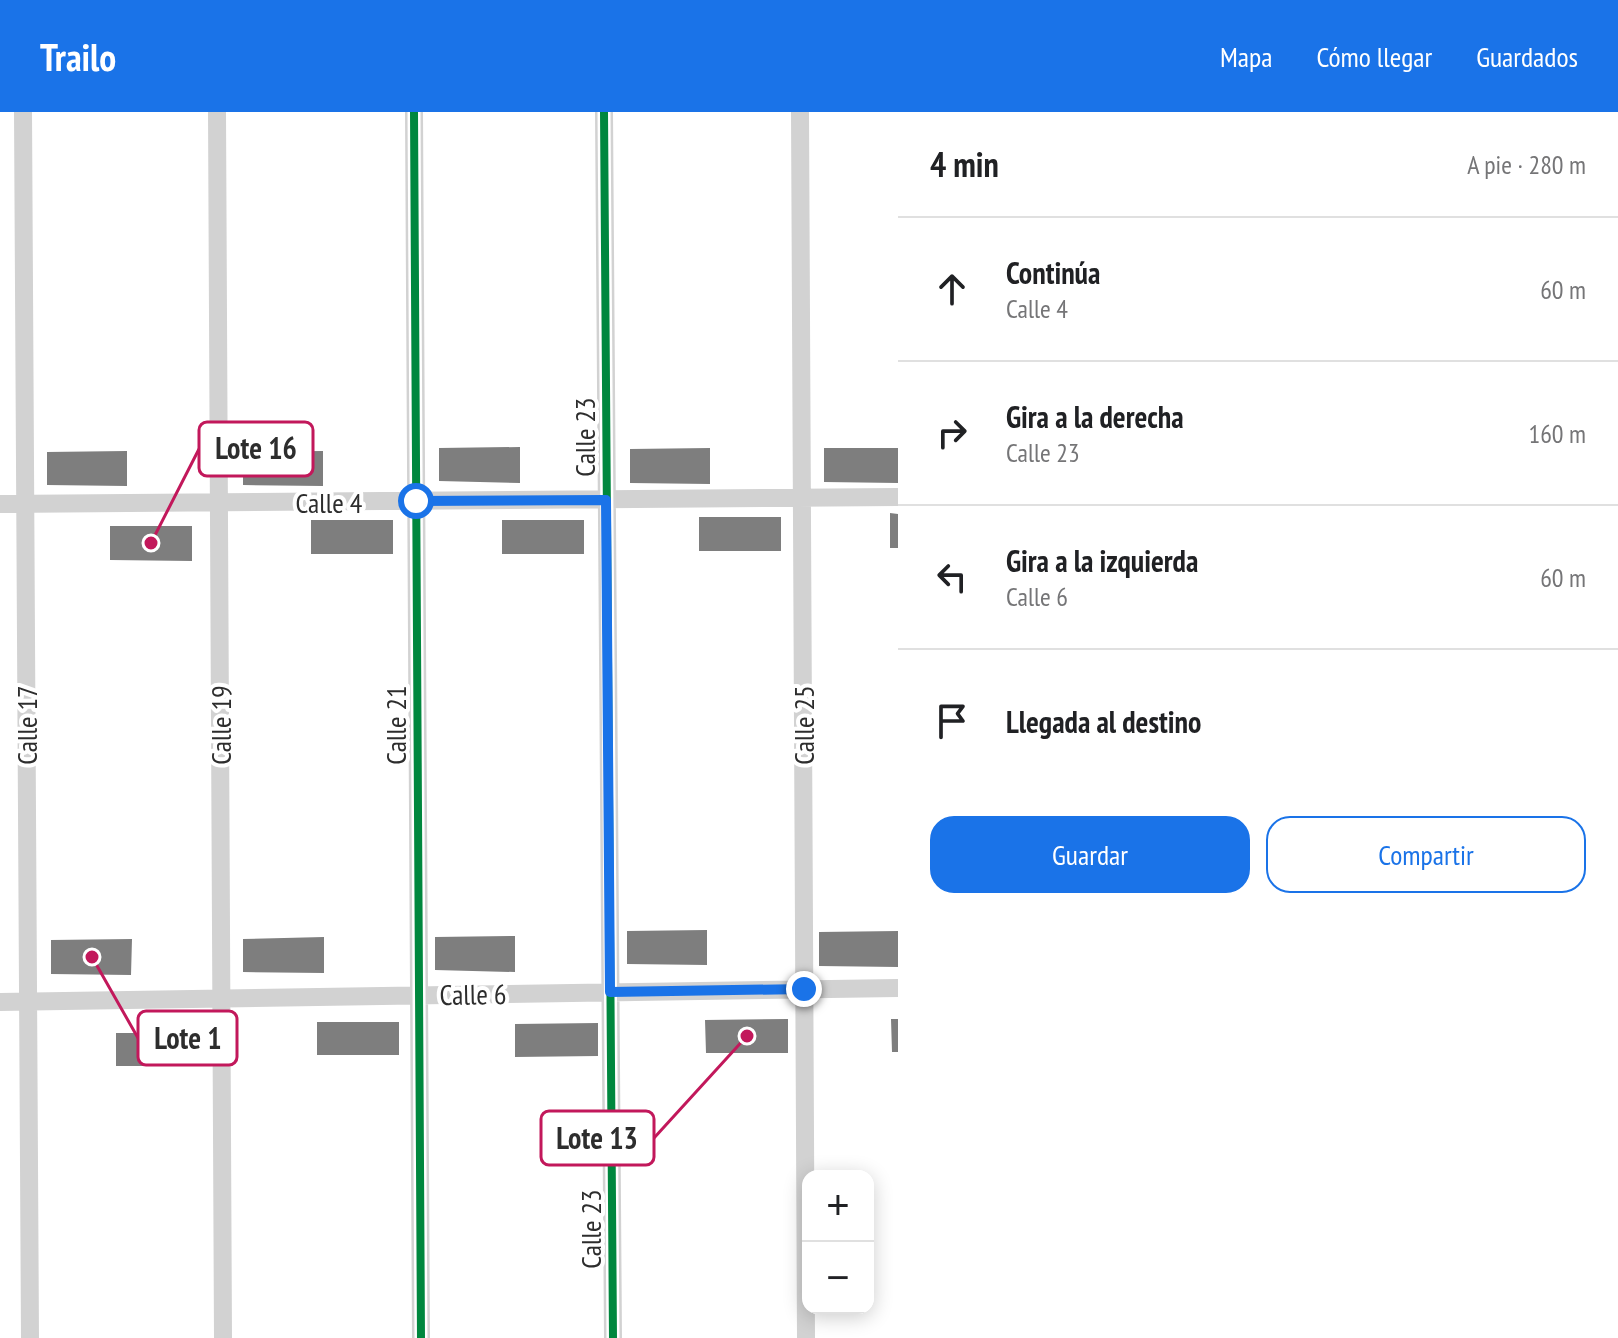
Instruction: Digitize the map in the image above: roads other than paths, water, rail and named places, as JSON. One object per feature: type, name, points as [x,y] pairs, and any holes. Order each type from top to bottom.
[{"type":"street","name":"Calle 17","points":[[23,112],[30,1338]]},
{"type":"street","name":"Calle 19","points":[[217,112],[223,1338]]},
{"type":"street","name":"Calle 21","points":[[414,112],[421,1338]]},
{"type":"street","name":"Calle 23","points":[[604,112],[613,1338]]},
{"type":"street","name":"Calle 25","points":[[800,112],[806,1338]]},
{"type":"street","name":"Calle 4","points":[[0,504],[898,497]]},
{"type":"street","name":"Calle 6","points":[[0,1002],[898,988]]},
{"type":"place","name":"Lote 16","points":[[151,543]]},
{"type":"place","name":"Lote 1","points":[[92,957]]},
{"type":"place","name":"Lote 13","points":[[747,1036]]}]
